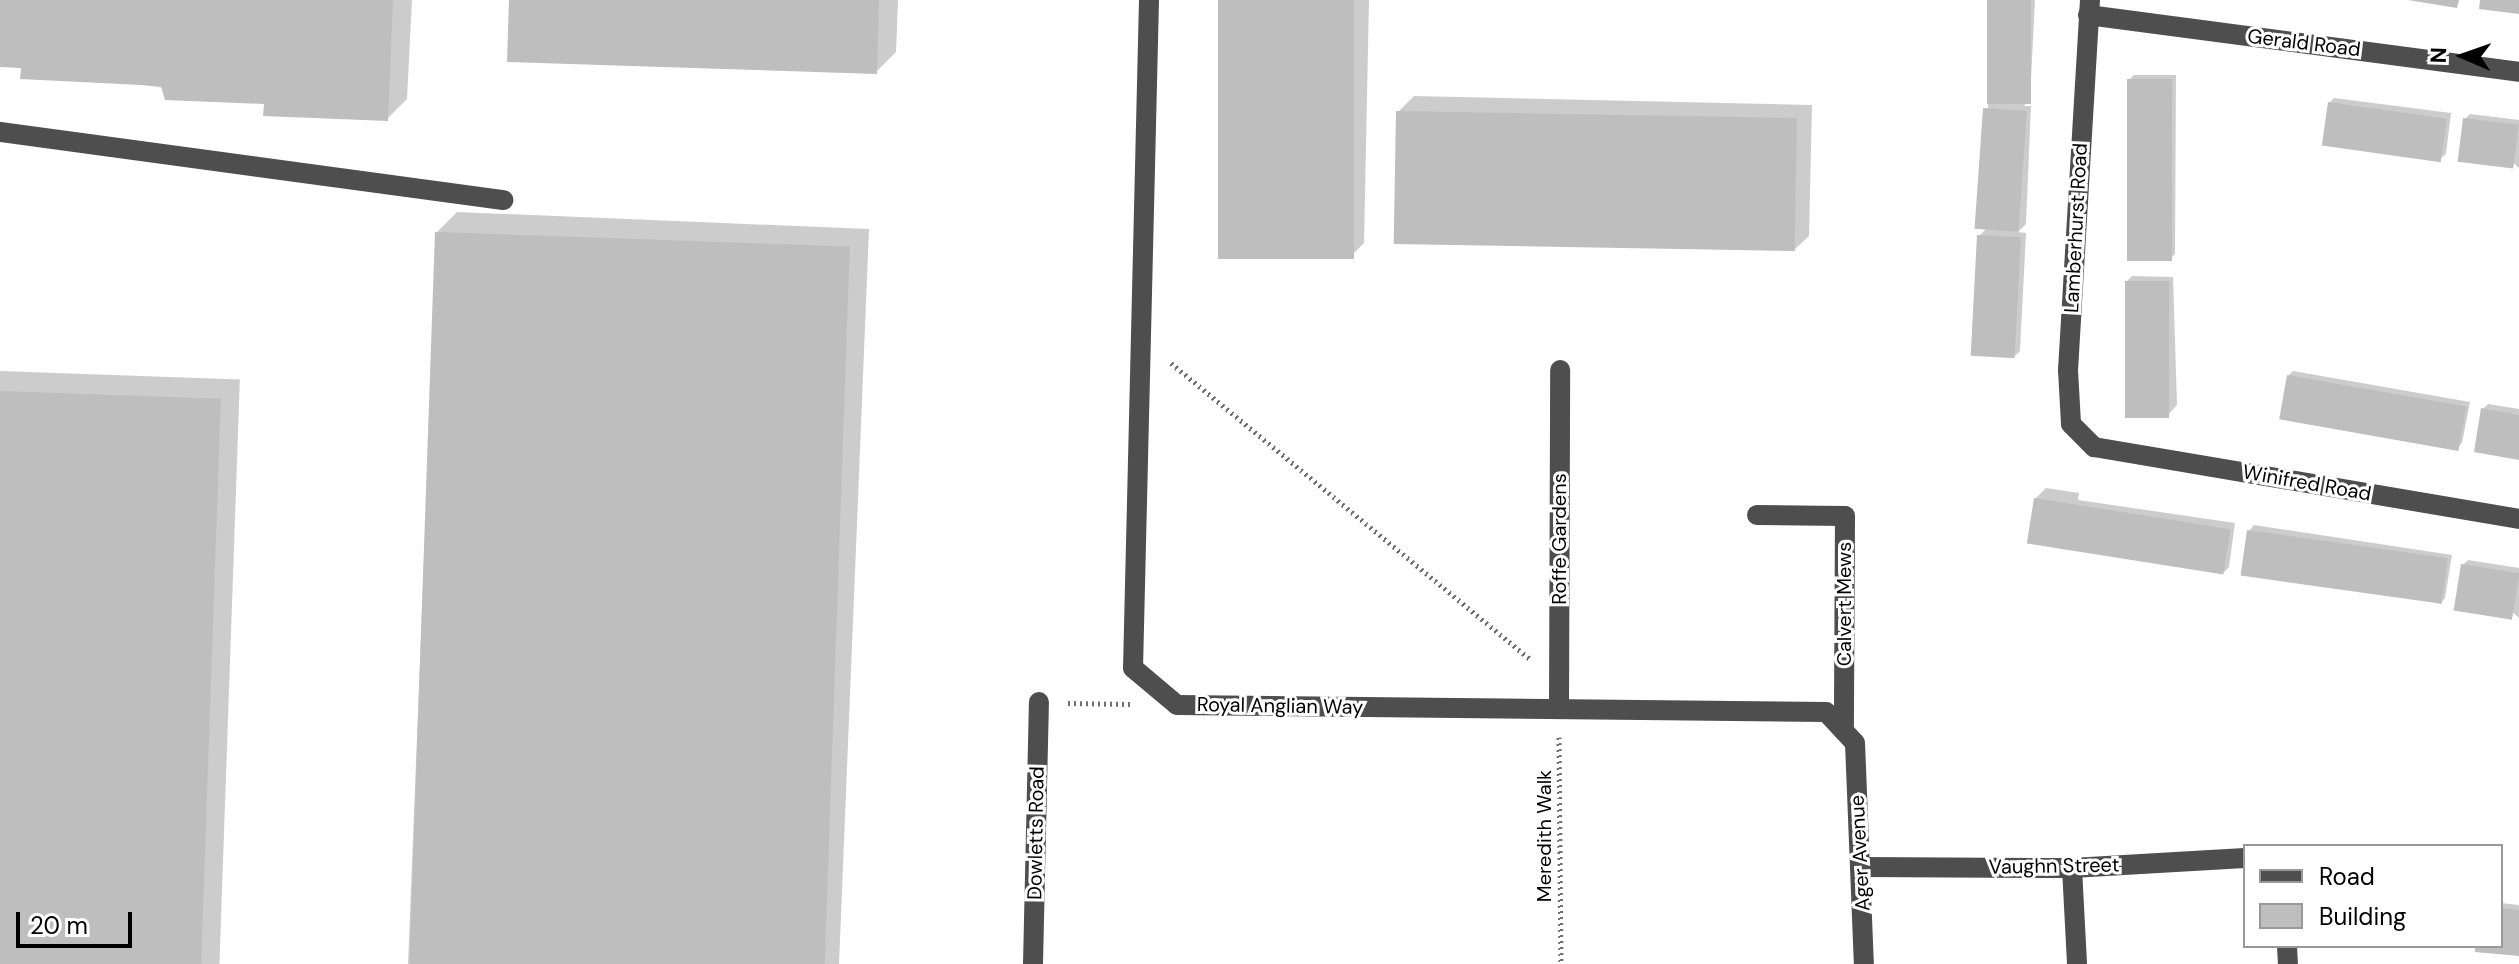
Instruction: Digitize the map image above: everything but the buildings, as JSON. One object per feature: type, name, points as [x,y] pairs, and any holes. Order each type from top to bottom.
[{"type":"street","name":"Royal Anglian Way","points":[[1149,0],[1133,668],[1177,705],[1826,712],[1850,737]]},
{"type":"street","name":"Gerald Road","points":[[2089,8],[2519,72]]},
{"type":"street","name":"Lamberhurst Road","points":[[2089,8],[2068,370],[2071,424],[2094,447]]},
{"type":"street","points":[[0,132],[503,200]]},
{"type":"street","name":"Roffe Gardens","points":[[1559,709],[1560,370]]},
{"type":"street","name":"Winifred Road","points":[[2094,447],[2519,519]]},
{"type":"street","name":"Calvert Mews","points":[[1757,515],[1845,516],[1850,737]]},
{"type":"street","name":"Dowletts Road","points":[[1033,964],[1039,702]]},
{"type":"street","name":"Ager Avenue","points":[[1850,737],[1862,867],[1864,964]]},
{"type":"street","name":"Vaughn Street","points":[[1862,867],[2072,868],[2243,858]]},
{"type":"street","points":[[2072,868],[2077,964]]},
{"type":"path","points":[[1142,339],[1558,682]]},
{"type":"path","points":[[1039,702],[1177,705]]},
{"type":"path","name":"Meredith Walk","points":[[1559,709],[1561,964]]}]
